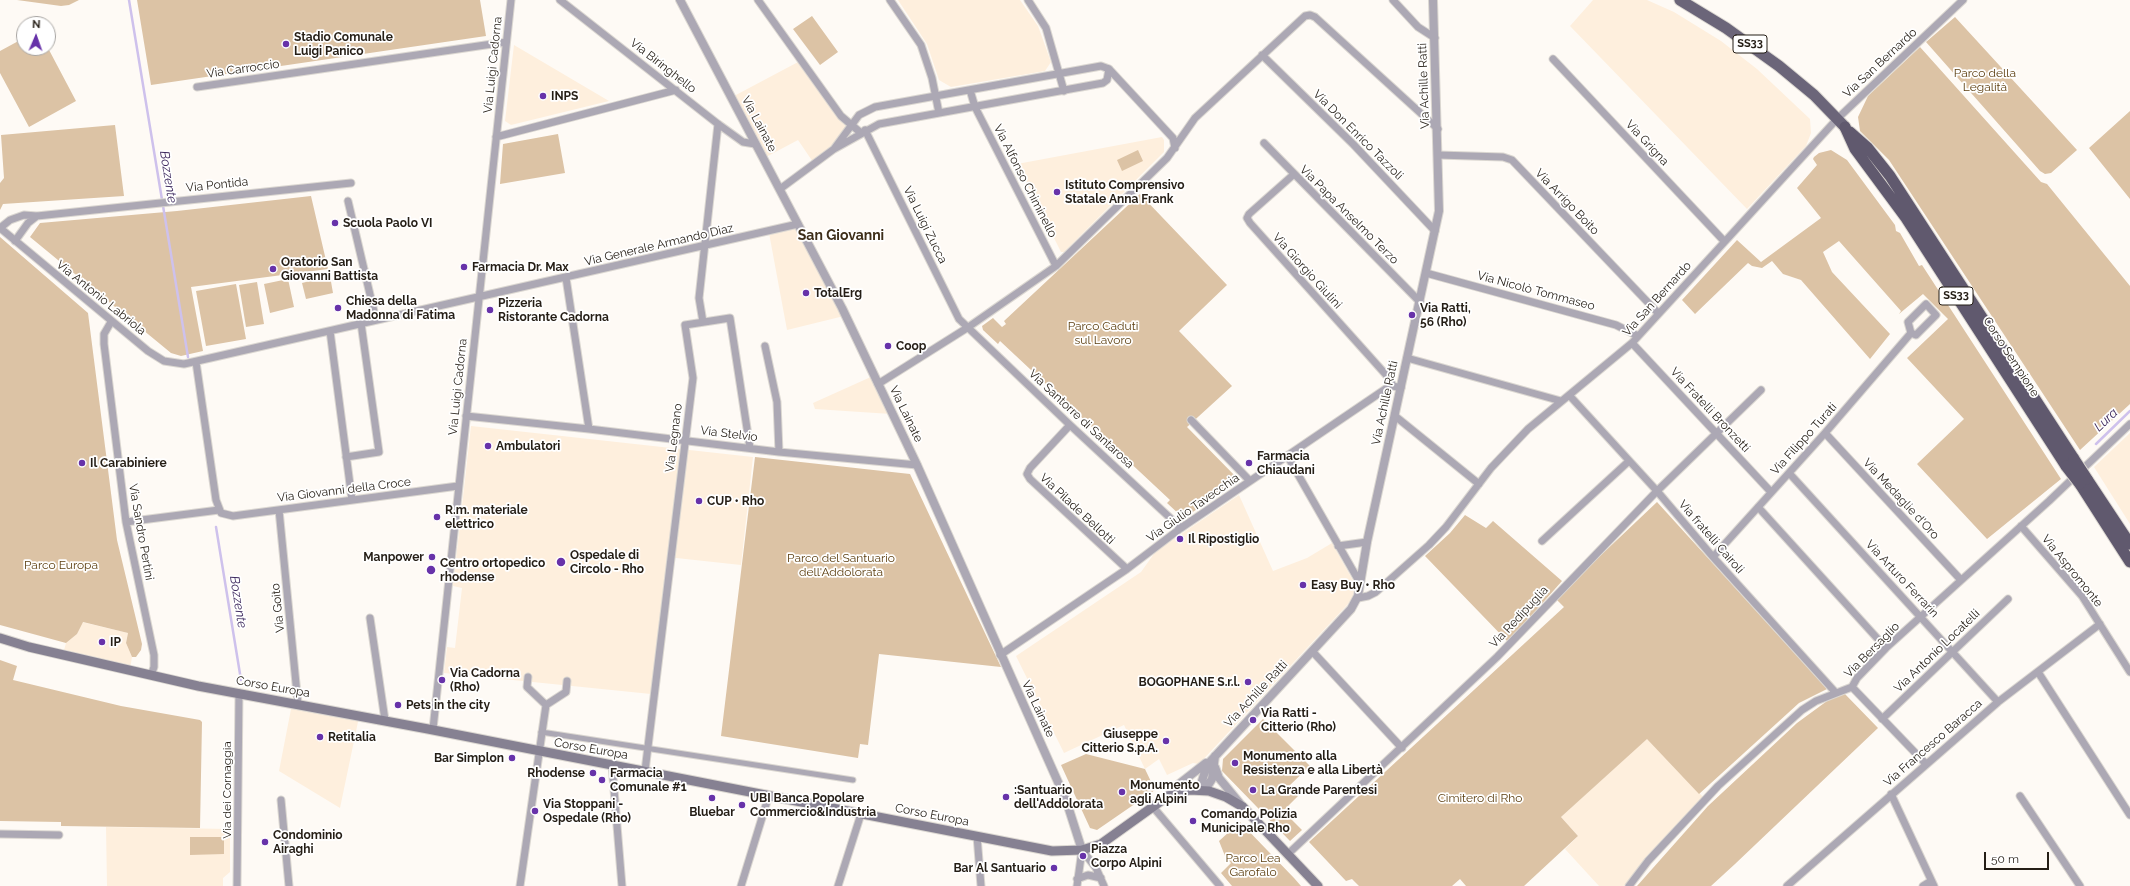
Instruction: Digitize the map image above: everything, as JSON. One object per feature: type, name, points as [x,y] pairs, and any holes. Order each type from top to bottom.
[{"type":"highway","name":"Corso Sempione","points":[[1841,123],[1867,147],[1890,176],[2070,462],[2130,544]]},
{"type":"highway","name":"Corso Sempione","points":[[2084,482],[2130,562]]},
{"type":"main road","name":"Corso Sempione","points":[[1680,0],[1726,28],[1779,66],[1814,96],[1841,123]]},
{"type":"main road","name":"Corso Europa","points":[[0,638],[151,675],[239,693],[432,729],[538,752],[645,771],[1052,851],[1082,850],[1101,844],[1168,796],[1190,790],[1205,790],[1226,796],[1243,806],[1318,886]]},
{"type":"street","name":"Via Luigi Cadorna","points":[[432,729],[511,0]]},
{"type":"street","name":"Via Biringhello","points":[[560,0],[718,124],[743,142],[755,144]]},
{"type":"street","name":"Via Lainate","points":[[680,0],[842,308],[917,465],[1000,655],[1066,800],[1082,850]]},
{"type":"street","points":[[758,0],[841,116],[853,125],[865,130]]},
{"type":"street","points":[[890,0],[921,45],[936,96],[939,113]]},
{"type":"street","points":[[1028,0],[1046,28],[1061,74],[1064,90]]},
{"type":"street","points":[[1393,0],[1418,27],[1435,38]]},
{"type":"street","name":"Via Achille Ratti","points":[[1168,796],[1174,788],[1215,756],[1351,609],[1358,598],[1367,542],[1395,416],[1397,387],[1408,358],[1435,231],[1439,200],[1433,0]]},
{"type":"street","name":"Via San Bernardo","points":[[1358,598],[1368,596],[1376,592],[1429,545],[1446,526],[1491,468],[1528,429],[1632,343],[1724,241],[1963,0]]},
{"type":"street","points":[[878,384],[967,328],[1056,266],[1167,158],[1195,118],[1306,16],[1310,15],[1315,17],[1438,129]]},
{"type":"street","name":"Via Carroccio","points":[[197,87],[506,42]]},
{"type":"street","name":"Via Don Enrico Tazzoli","points":[[1262,55],[1353,144],[1435,231]]},
{"type":"street","name":"Via Grigna","points":[[1553,59],[1724,241]]},
{"type":"street","points":[[834,149],[859,115],[875,107],[1101,66],[1109,69],[1173,138],[1175,148]]},
{"type":"street","points":[[780,189],[834,149],[865,130],[879,124],[1103,83],[1107,80],[1109,69]]},
{"type":"street","points":[[496,138],[676,90]]},
{"type":"street","name":"Via Alfonso Chiminello","points":[[970,90],[975,107],[1056,266]]},
{"type":"street","points":[[859,115],[858,122],[865,130]]},
{"type":"street","points":[[703,322],[699,298],[718,124]]},
{"type":"street","name":"Via Luigi Zucca","points":[[865,130],[959,319],[967,328]]},
{"type":"street","name":"Via Papa Anselmo Terzo","points":[[1264,143],[1293,175],[1420,302]]},
{"type":"street","name":"Via Arrigo Boito","points":[[1438,155],[1503,157],[1512,160],[1658,313]]},
{"type":"street","name":"Via Giorgio Giulini","points":[[1293,175],[1249,214],[1247,218],[1397,387]]},
{"type":"street","name":"Via Pontida","points":[[0,228],[16,217],[351,183]]},
{"type":"street","points":[[348,201],[376,320]]},
{"type":"street","points":[[15,241],[28,223],[37,216]]},
{"type":"street","name":"Via Generale Armando Diaz","points":[[196,362],[478,296],[566,278],[798,224]]},
{"type":"street","name":"Via Antonio Labriola","points":[[0,228],[111,322],[164,361],[184,364],[196,362]]},
{"type":"street","name":"Via Nicolò Tommaseo","points":[[1426,273],[1616,325],[1638,336]]},
{"type":"street","points":[[566,278],[589,428]]},
{"type":"street","name":"Via Legnano","points":[[645,771],[684,440],[693,378],[685,325],[730,318],[750,448]]},
{"type":"street","name":"Via Sandro Pertini","points":[[111,322],[104,334],[104,344],[126,522],[154,655],[154,667],[151,675]]},
{"type":"street","points":[[346,457],[380,452],[361,323]]},
{"type":"street","name":"Via Santorre di Santarosa","points":[[967,328],[1181,528]]},
{"type":"street","points":[[330,331],[352,500]]},
{"type":"street","name":"Via Filippo Turati","points":[[1713,557],[1825,433],[1911,333]]},
{"type":"street","name":"Via Fratelli Bronzetti","points":[[1632,343],[1772,492]]},
{"type":"street","points":[[765,346],[777,402],[779,452]]},
{"type":"street","points":[[1408,358],[1561,401]]},
{"type":"street","points":[[126,522],[218,510],[196,362]]},
{"type":"street","name":"Via Giulio Tavecchia","points":[[1000,655],[1127,569],[1181,528],[1250,481],[1397,387]]},
{"type":"street","name":"Via Redipuglia","points":[[1288,854],[1497,657],[1657,491],[1762,390]]},
{"type":"street","name":"Via fratelli Cairoli","points":[[1569,394],[1836,693]]},
{"type":"street","name":"Via Stelvio","points":[[466,416],[589,428],[779,452],[917,465]]},
{"type":"street","points":[[1395,416],[1479,484]]},
{"type":"street","points":[[1191,420],[1250,481]]},
{"type":"street","name":"Via Bersaglio","points":[[1629,886],[1648,861],[1718,786],[1802,710],[1836,693],[1852,687],[1857,678],[1886,648],[2130,424]]},
{"type":"street","name":"Via Pilade Bellotti","points":[[1070,425],[1030,468],[1027,474],[1030,479],[1127,569]]},
{"type":"street","name":"Via Medaglie d'Oro","points":[[1825,433],[1960,580]]},
{"type":"street","points":[[1288,456],[1360,583]]},
{"type":"street","points":[[1542,541],[1629,461]]},
{"type":"street","name":"Via Arturo Ferrarin","points":[[1789,473],[1998,702]]},
{"type":"street","name":"Via Giovanni della Croce","points":[[218,510],[225,515],[233,516],[458,486]]},
{"type":"street","points":[[1758,507],[1886,648]]},
{"type":"street","name":"Via Goito","points":[[279,510],[298,704]]},
{"type":"street","name":"Via Aspromonte","points":[[2020,526],[2082,596],[2130,672]]},
{"type":"street","points":[[1338,546],[1367,542]]},
{"type":"street","name":"Via Antonio Locatelli","points":[[1882,719],[2008,599]]},
{"type":"street","points":[[370,618],[385,720]]},
{"type":"street","name":"Via Francesco Baracca","points":[[1787,886],[1998,702],[2100,624]]},
{"type":"street","points":[[1312,651],[1402,748]]},
{"type":"street","points":[[2038,672],[2130,815]]},
{"type":"street","points":[[528,676],[527,687],[546,705]]},
{"type":"street","points":[[520,886],[538,752],[546,705],[566,692],[568,681]]},
{"type":"street","points":[[1852,687],[1926,764]]},
{"type":"street","name":"Via dei Cornaggia","points":[[237,886],[239,693]]},
{"type":"street","points":[[541,732],[853,780]]},
{"type":"street","points":[[1205,790],[1212,779],[1215,756]]},
{"type":"street","points":[[1215,756],[1217,774],[1243,806]]},
{"type":"street","points":[[612,765],[622,886]]},
{"type":"street","points":[[1891,794],[1932,883],[1923,886]]},
{"type":"street","points":[[741,886],[769,795]]},
{"type":"street","points":[[2020,796],[2080,886]]},
{"type":"street","points":[[281,800],[289,886]]},
{"type":"street","points":[[1153,807],[1220,886]]},
{"type":"street","points":[[838,886],[861,814]]},
{"type":"street","points":[[0,834],[59,835]]},
{"type":"street","points":[[977,836],[981,886]]},
{"type":"street","points":[[1082,850],[1096,868],[1104,886]]},
{"type":"street","points":[[1077,883],[1082,850]]},
{"type":"street","points":[[1077,883],[1088,875],[1101,878]]},
{"type":"shaded area","points":[[898,0],[1020,0],[1038,26],[1051,62],[1045,71],[951,87],[939,80],[927,44]]},
{"type":"shaded area","points":[[1593,0],[1647,0],[1674,12],[1721,41],[1757,69],[1810,119],[1811,133],[1806,146],[1747,209],[1570,26]]},
{"type":"shaded area","points":[[514,45],[609,101],[511,125],[505,121]]},
{"type":"shaded area","points":[[800,61],[850,126],[834,147],[813,162],[798,140],[766,157],[734,96]]},
{"type":"shaded area","points":[[1162,137],[1164,140],[1164,152],[1064,252],[1061,252],[1017,164]]},
{"type":"shaded area","points":[[797,226],[844,316],[787,330],[769,233]]},
{"type":"shaded area","points":[[873,376],[891,414],[815,409],[813,403]]},
{"type":"shaded area","name":"Ospedale di Circolo - Rho","points":[[471,426],[753,457],[741,565],[667,557],[651,694],[444,673],[447,647],[455,648],[462,588],[453,586]]},
{"type":"shaded area","points":[[2130,433],[2130,524],[2094,467]]},
{"type":"shaded area","points":[[1239,495],[1273,571],[1307,558],[1332,543],[1355,584],[1353,597],[1199,764],[1193,763],[1167,775],[1159,759],[1145,769],[1124,725],[1064,753],[1016,656],[1141,572],[1156,551]]},
{"type":"shaded area","points":[[82,622],[128,633],[126,643],[132,657],[130,669],[63,654],[66,643],[77,634]]},
{"type":"shaded area","points":[[292,704],[359,717],[340,808],[279,771]]},
{"type":"shaded area","points":[[1647,738],[1704,798],[1646,857],[1624,886],[1599,886],[1565,849],[1578,836],[1561,817]]},
{"type":"shaded area","points":[[106,827],[230,829],[230,872],[223,878],[223,886],[107,886]]},
{"type":"green space","points":[[17,0],[79,0],[69,5],[61,6]]},
{"type":"green space","name":"Stadio Comunale Luigi Panico","points":[[137,0],[480,0],[486,36],[151,85]]},
{"type":"green space","points":[[812,16],[838,52],[820,65],[793,29]]},
{"type":"green space","name":"Parco della Legalità","points":[[1955,17],[2077,150],[2051,173],[2045,174],[2040,171],[1926,42]]},
{"type":"green space","points":[[16,42],[16,56],[52,56],[76,101],[29,127],[0,73],[0,51]]},
{"type":"green space","points":[[1920,47],[2041,182],[2047,184],[2130,286],[2130,404],[2080,450],[1889,160],[1860,131],[1858,117],[1868,96]]},
{"type":"green space","points":[[2130,111],[2130,199],[2089,148]]},
{"type":"green space","points":[[115,125],[124,196],[3,204],[0,210],[0,183],[4,178],[1,135]]},
{"type":"green space","points":[[558,134],[565,173],[500,184],[503,144]]},
{"type":"green space","points":[[1138,150],[1143,161],[1122,171],[1117,160]]},
{"type":"green space","points":[[1831,150],[1847,160],[1895,225],[1896,231],[1900,233],[1919,266],[1922,265],[2061,479],[1987,539],[1917,464],[1964,419],[1907,358],[1948,319],[1923,294],[1899,314],[1901,311],[1839,241],[1823,252],[1832,272],[1890,334],[1870,359],[1801,280],[1783,274],[1772,261],[1762,268],[1752,266],[1748,263],[1695,314],[1682,300],[1737,240],[1761,262],[1821,218],[1797,188],[1817,165],[1813,159],[1814,157],[1819,153]]},
{"type":"green space","name":"Parco Caduti sul Lavoro","points":[[1140,194],[1227,285],[1179,331],[1232,386],[1187,427],[1240,481],[1185,517],[1181,516],[1167,503],[1170,500],[1000,341],[998,344],[983,330],[982,326],[993,318],[1002,327],[1006,324],[1004,321]]},
{"type":"green space","points":[[311,196],[328,269],[191,287],[203,351],[181,356],[171,353],[30,237],[40,223],[177,211]]},
{"type":"green space","name":"Parco Europa","points":[[0,237],[88,313],[117,540],[142,644],[141,650],[136,657],[132,657],[126,643],[128,633],[83,622],[77,634],[66,643],[0,625]]},
{"type":"green space","points":[[330,276],[333,293],[306,299],[302,283]]},
{"type":"green space","points":[[288,279],[294,307],[270,313],[264,284]]},
{"type":"green space","points":[[257,282],[264,324],[246,327],[239,285]]},
{"type":"green space","points":[[236,284],[246,339],[206,346],[196,291]]},
{"type":"green space","name":"Parco del Santuario dell'Addolorata","points":[[755,457],[910,474],[1001,667],[879,654],[868,745],[860,744],[858,758],[721,736]]},
{"type":"green space","name":"Cimitero di Rho","points":[[1657,502],[1827,689],[1799,703],[1699,794],[1647,739],[1561,817],[1578,836],[1524,886],[1466,886],[1460,879],[1452,886],[1359,886],[1352,879],[1346,881],[1309,842],[1564,607],[1557,600],[1580,575]]},
{"type":"green space","points":[[1465,515],[1486,528],[1493,521],[1562,581],[1508,642],[1425,556],[1450,533]]},
{"type":"green space","points":[[0,660],[17,666],[13,680],[121,706],[200,720],[202,722],[200,828],[61,826],[61,822],[0,821]]},
{"type":"green space","points":[[1844,693],[1878,728],[1735,864],[1711,886],[1637,886],[1708,806],[1797,723],[1827,701]]},
{"type":"green space","points":[[1263,719],[1310,766],[1289,786],[1298,796],[1283,811],[1302,830],[1290,841],[1222,771],[1223,759]]},
{"type":"green space","points":[[1086,754],[1145,769],[1155,790],[1097,830],[1090,828],[1061,765]]},
{"type":"green space","name":"Parco Lea Garofalo","points":[[1240,822],[1301,886],[1232,886],[1221,873],[1231,863],[1225,856],[1219,841]]},
{"type":"green space","points":[[190,837],[224,837],[224,854],[190,855]]},
{"type":"waterway","name":"Bozzente","points":[[129,0],[188,357]]},
{"type":"waterway","name":"Lura","points":[[2096,444],[2130,411]]},
{"type":"waterway","name":"Bozzente","points":[[216,527],[241,680]]},
{"type":"place","name":"Stadio Comunale Luigi Panico","points":[[286,44]]},
{"type":"place","name":"INPS","points":[[543,96]]},
{"type":"place","name":"Istituto Comprensivo Statale Anna Frank","points":[[1057,192]]},
{"type":"place","name":"Scuola Paolo VI","points":[[335,223]]},
{"type":"place","name":"Farmacia Dr. Max","points":[[464,267]]},
{"type":"place","name":"Oratorio San Giovanni Battista","points":[[273,269]]},
{"type":"place","name":"TotalErg","points":[[806,293]]},
{"type":"place","name":"Chiesa della Madonna di Fatima","points":[[338,308]]},
{"type":"place","name":"Pizzeria Ristorante Cadorna","points":[[490,310]]},
{"type":"place","name":"Via Ratti, 56 (Rho)","points":[[1412,315]]},
{"type":"place","name":"Coop","points":[[888,346]]},
{"type":"place","name":"Ambulatori","points":[[488,446]]},
{"type":"place","name":"Il Carabiniere","points":[[82,463]]},
{"type":"place","name":"Farmacia Chiaudani","points":[[1249,463]]},
{"type":"place","name":"CUP • Rho","points":[[699,501]]},
{"type":"place","name":"R.m. materiale elettrico","points":[[437,517]]},
{"type":"place","name":"Il Ripostiglio","points":[[1180,539]]},
{"type":"place","name":"Manpower","points":[[432,557]]},
{"type":"place","name":"Ospedale di Circolo - Rho","points":[[561,562]]},
{"type":"place","name":"Centro ortopedico rhodense","points":[[431,570]]},
{"type":"place","name":"Easy Buy • Rho","points":[[1303,585]]},
{"type":"place","name":"IP","points":[[102,642]]},
{"type":"place","name":"Via Cadorna (Rho)","points":[[442,680]]},
{"type":"place","name":"BOGOPHANE S.r.l.","points":[[1248,682]]},
{"type":"place","name":"Pets in the city","points":[[398,705]]},
{"type":"place","name":"Via Ratti - Citterio (Rho)","points":[[1253,720]]},
{"type":"place","name":"Retitalia","points":[[320,737]]},
{"type":"place","name":"Giuseppe Citterio S.p.A.","points":[[1166,741]]},
{"type":"place","name":"Bar Simplon","points":[[512,758]]},
{"type":"place","name":"Monumento alla Resistenza e alla Libertà","points":[[1235,763]]},
{"type":"place","name":"Rhodense","points":[[593,773]]},
{"type":"place","name":"Farmacia Comunale #1","points":[[602,780]]},
{"type":"place","name":"La Grande Parentesi","points":[[1253,790]]},
{"type":"place","name":"Monumento agli Alpini","points":[[1122,792]]},
{"type":"place","name":":Santuario dell'Addolorata","points":[[1006,797]]},
{"type":"place","name":"Bluebar","points":[[712,798]]},
{"type":"place","name":"UBI Banca Popolare Commercio&Industria","points":[[742,805]]},
{"type":"place","name":"Via Stoppani - Ospedale (Rho)","points":[[535,811]]},
{"type":"place","name":"Comando Polizia Municipale Rho","points":[[1193,821]]},
{"type":"place","name":"Condominio Airaghi","points":[[265,842]]},
{"type":"place","name":"Piazza Corpo Alpini","points":[[1083,856]]},
{"type":"place","name":"Bar Al Santuario","points":[[1054,868]]},
{"type":"district","name":"San Giovanni","points":[[841,236]]}]
